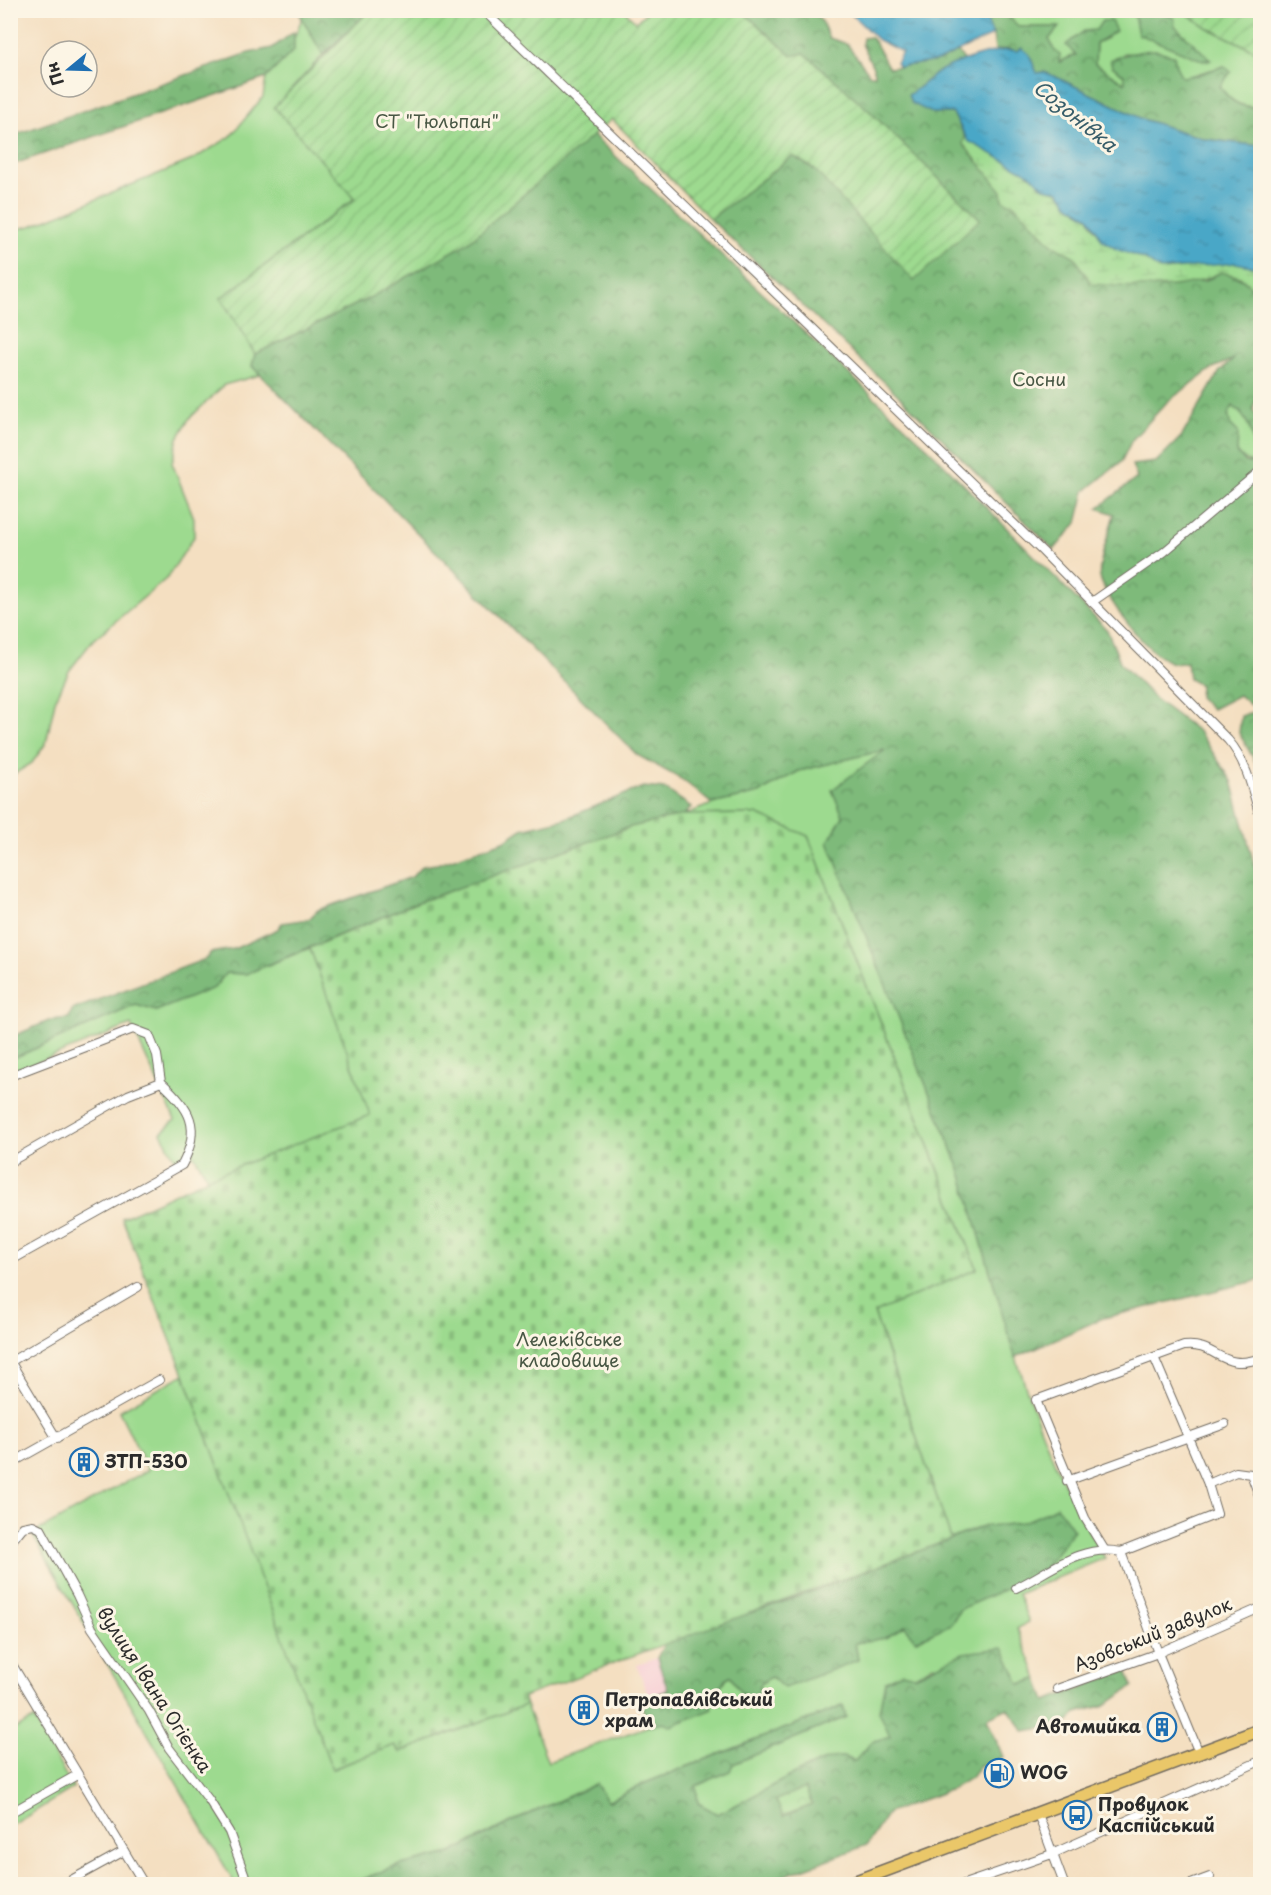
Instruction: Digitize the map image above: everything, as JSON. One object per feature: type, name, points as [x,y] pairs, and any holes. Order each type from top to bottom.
[{"type":"main road","points":[[849,1884],[1260,1730]]},
{"type":"street","points":[[483,10],[599,120],[1092,602],[1235,748],[1251,782],[1260,817]]},
{"type":"street","points":[[1092,602],[1164,552],[1260,471]]},
{"type":"street","points":[[10,1077],[133,1029],[149,1035],[158,1055],[161,1082],[184,1103],[192,1132],[190,1150],[182,1165],[10,1261]]},
{"type":"street","points":[[10,1162],[128,1095],[161,1082]]},
{"type":"street","points":[[57,1439],[11,1361],[138,1287]]},
{"type":"street","points":[[1104,1549],[1084,1518],[1067,1481],[1036,1400],[1193,1345],[1230,1363],[1260,1358]]},
{"type":"street","points":[[1016,1588],[1080,1554],[1104,1549],[1121,1552],[1217,1514],[1208,1484],[1154,1357]]},
{"type":"street","points":[[10,1464],[159,1380]]},
{"type":"street","points":[[1067,1481],[1225,1424]]},
{"type":"street","points":[[1208,1484],[1236,1472],[1251,1474],[1260,1498]]},
{"type":"street","name":"вулиця Івана Огієнка","points":[[10,1543],[23,1527],[33,1525],[41,1529],[92,1628],[149,1711],[169,1748],[209,1800],[229,1832],[248,1884]]},
{"type":"street","points":[[1121,1552],[1158,1653],[1199,1753]]},
{"type":"street","name":"Азовський завулок","points":[[1057,1689],[1158,1653],[1260,1608]]},
{"type":"street","points":[[10,1661],[144,1884]]},
{"type":"street","points":[[964,1884],[1052,1854],[1260,1761]]},
{"type":"street","points":[[10,1813],[77,1775]]},
{"type":"street","points":[[1038,1814],[1064,1884]]},
{"type":"street","points":[[64,1884],[123,1851]]},
{"type":"street","points":[[1191,1884],[1210,1876]]},
{"type":"shaded area","points":[[657,1658],[668,1691],[649,1697],[637,1665]]},
{"type":"green space","name":"СТ \"Тюльпан\"","points":[[624,10],[636,22],[647,11],[742,11],[792,56],[804,53],[864,106],[980,219],[914,281],[814,169],[793,156],[710,219],[612,119],[466,244],[371,297],[255,354],[221,298],[355,199],[274,107],[369,11]]},
{"type":"green space","points":[[298,11],[369,11],[323,55]]},
{"type":"green space","name":"Сосни","points":[[742,11],[761,11],[774,15],[814,13],[822,22],[829,38],[847,44],[870,75],[875,75],[875,72],[862,44],[863,38],[870,37],[873,40],[889,68],[938,61],[958,52],[965,61],[936,73],[909,95],[932,113],[953,113],[965,137],[964,144],[1002,191],[1003,200],[1016,206],[1052,244],[1075,257],[1091,284],[1205,281],[1221,272],[1239,278],[1253,289],[1260,301],[1260,386],[1253,409],[1260,423],[1260,458],[1254,453],[1253,439],[1243,416],[1233,406],[1228,415],[1230,424],[1238,432],[1237,453],[1245,462],[1260,465],[1260,696],[1250,705],[1239,695],[1212,709],[1199,697],[1200,685],[1189,679],[1187,662],[1175,663],[1164,659],[1141,639],[1111,600],[1100,577],[1102,555],[1114,514],[1098,508],[1137,478],[1132,465],[1156,462],[1182,436],[1220,371],[1234,359],[1213,368],[1167,402],[1132,440],[1121,462],[1085,491],[1077,523],[1054,550],[895,392],[710,219],[793,156],[814,169],[980,219],[864,106],[804,53],[792,56]]},
{"type":"green space","points":[[983,11],[1003,11],[1019,27],[1059,27],[1049,39],[1054,50],[1060,54],[1059,62],[1076,55],[1066,45],[1084,31],[1096,30],[1102,21],[1111,21],[1116,31],[1096,43],[1095,64],[1125,83],[1124,75],[1112,66],[1110,60],[1140,52],[1156,50],[1174,55],[1176,66],[1182,77],[1197,75],[1224,66],[1231,72],[1220,86],[1228,96],[1247,107],[1260,108],[1260,146],[1205,139],[1142,119],[1056,77],[1044,72],[1037,73],[1029,55],[1009,49],[995,50],[993,35]]},
{"type":"green space","points":[[1003,11],[1183,11],[1208,28],[1260,53],[1260,108],[1247,107],[1228,96],[1220,86],[1224,66],[1182,78],[1169,58],[1158,52],[1124,53],[1112,66],[1124,75],[1126,84],[1121,82],[1095,65],[1096,43],[1107,38],[1096,32],[1086,32],[1077,36],[1067,44],[1076,55],[1058,62],[1049,39],[1059,27],[1019,27]]},
{"type":"green space","points":[[1133,11],[1159,11],[1174,18],[1175,26],[1211,60],[1204,61],[1138,34]]},
{"type":"green space","points":[[1183,11],[1260,11],[1260,53],[1208,28]]},
{"type":"green space","points":[[302,18],[323,55],[275,107],[355,198],[221,298],[255,354],[252,366],[260,375],[224,385],[189,419],[178,438],[172,463],[194,518],[194,537],[167,578],[93,640],[69,671],[55,701],[46,743],[32,763],[11,776],[11,230],[31,226],[192,160],[230,137],[263,97],[266,78],[295,36]]},
{"type":"green space","points":[[294,32],[294,50],[266,78],[11,165],[11,136],[249,53],[272,48]]},
{"type":"green space","points":[[593,135],[922,442],[1107,630],[1121,664],[1155,699],[1199,732],[1232,781],[1260,887],[1260,1280],[1103,1318],[1015,1357],[961,1172],[828,842],[843,816],[832,790],[885,750],[799,771],[759,793],[712,804],[683,780],[637,755],[252,366],[255,354],[371,297],[466,244]]},
{"type":"green space","points":[[965,137],[1031,175],[1044,188],[1059,191],[1068,204],[1089,217],[1104,239],[1118,248],[1160,269],[1225,262],[1249,264],[1260,268],[1260,295],[1240,277],[1221,272],[1206,279],[1174,286],[1091,284],[1075,257],[1052,244],[1016,206],[1003,200],[1002,191],[963,144]]},
{"type":"green space","points":[[1233,406],[1243,416],[1249,427],[1254,452],[1260,458],[1260,465],[1243,459],[1235,448],[1228,414]]},
{"type":"green space","points":[[1260,710],[1260,770],[1239,733],[1241,716]]},
{"type":"green space","points":[[887,749],[843,816],[948,1128],[1020,1371],[1057,1468],[1079,1514],[1105,1558],[1018,1594],[1029,1622],[1017,1628],[1038,1679],[1020,1684],[933,1665],[915,1676],[891,1736],[872,1742],[855,1761],[841,1757],[831,1758],[717,1814],[698,1803],[696,1786],[729,1771],[733,1764],[846,1717],[843,1706],[645,1783],[607,1802],[596,1784],[505,1825],[451,1853],[393,1867],[352,1884],[235,1884],[32,1534],[148,1470],[119,1411],[184,1374],[333,1769],[396,1744],[400,1752],[525,1705],[524,1700],[548,1762],[649,1726],[712,1709],[708,1698],[731,1675],[759,1696],[759,1685],[771,1677],[858,1659],[855,1643],[885,1638],[905,1626],[916,1640],[951,1624],[960,1609],[984,1598],[1057,1506],[1030,1520],[1015,1524],[986,1526],[951,1539],[874,1312],[977,1268],[808,836],[756,814],[684,815],[712,804],[759,793],[799,771]]},
{"type":"green space","points":[[643,787],[665,789],[691,807],[684,815],[631,827],[416,903],[246,974],[226,973],[214,988],[156,1011],[136,1005],[11,1059],[11,1037],[51,1020],[69,1018],[72,1010],[208,958],[210,953],[234,949],[278,929],[282,923],[309,919],[318,910],[412,877],[422,866],[437,864],[504,841],[522,829],[564,819]]},
{"type":"green space","name":"Лелеківське кладовище","points":[[756,814],[808,836],[977,1269],[874,1313],[951,1539],[524,1697],[525,1705],[400,1752],[395,1745],[332,1769],[184,1374],[122,1218],[208,1178],[370,1115],[310,948],[416,903],[631,827],[684,815]]},
{"type":"green space","points":[[310,948],[371,1115],[208,1178],[194,1155],[177,1162],[161,1133],[175,1120],[131,1025],[11,1073],[11,1059],[136,1005],[156,1011],[214,988],[226,973],[246,974]]},
{"type":"green space","points":[[1057,1506],[1074,1530],[1040,1574],[960,1609],[951,1624],[916,1640],[905,1626],[885,1638],[855,1643],[858,1660],[784,1688],[771,1677],[759,1685],[759,1696],[744,1697],[730,1676],[708,1698],[713,1709],[671,1726],[662,1723],[649,1726],[640,1702],[668,1690],[657,1658],[666,1641],[786,1601],[985,1526],[1022,1522]]},
{"type":"green space","points":[[1003,1648],[1020,1684],[1038,1679],[1046,1701],[1127,1670],[1133,1687],[1105,1705],[1077,1713],[1064,1725],[1024,1731],[1008,1708],[987,1718],[1003,1757],[979,1766],[971,1778],[949,1790],[888,1813],[867,1845],[762,1884],[708,1884],[706,1881],[697,1884],[352,1884],[393,1867],[451,1853],[505,1825],[596,1784],[608,1802],[645,1783],[843,1706],[846,1717],[733,1764],[730,1771],[696,1786],[698,1803],[717,1814],[831,1758],[841,1757],[855,1761],[872,1742],[890,1736],[879,1711],[885,1681],[902,1673],[915,1676],[963,1653]]},
{"type":"green space","points":[[34,1719],[73,1788],[11,1826],[11,1731]]},
{"type":"green space","points":[[805,1788],[812,1805],[783,1816],[776,1800]]},
{"type":"water","points":[[848,11],[983,11],[993,35],[938,61],[899,67],[896,63],[902,52],[878,40]]},
{"type":"water","name":"Созонівка","points":[[1022,48],[1029,54],[1037,73],[1044,72],[1056,77],[1142,119],[1205,139],[1260,146],[1260,268],[1236,263],[1160,270],[1144,259],[1116,249],[1102,240],[1089,217],[1068,204],[1059,191],[1044,188],[1031,175],[968,141],[953,113],[932,113],[911,103],[908,95],[942,70],[987,53],[1017,51]]},
{"type":"place","name":"ЗТП-530","points":[[84,1462]]},
{"type":"place","name":"Петропавлівський храм","points":[[584,1710]]},
{"type":"place","name":"Автомийка","points":[[1162,1727]]},
{"type":"place","name":"WOG","points":[[999,1773]]},
{"type":"place","name":"Провулок Каспійський","points":[[1077,1815]]}]
